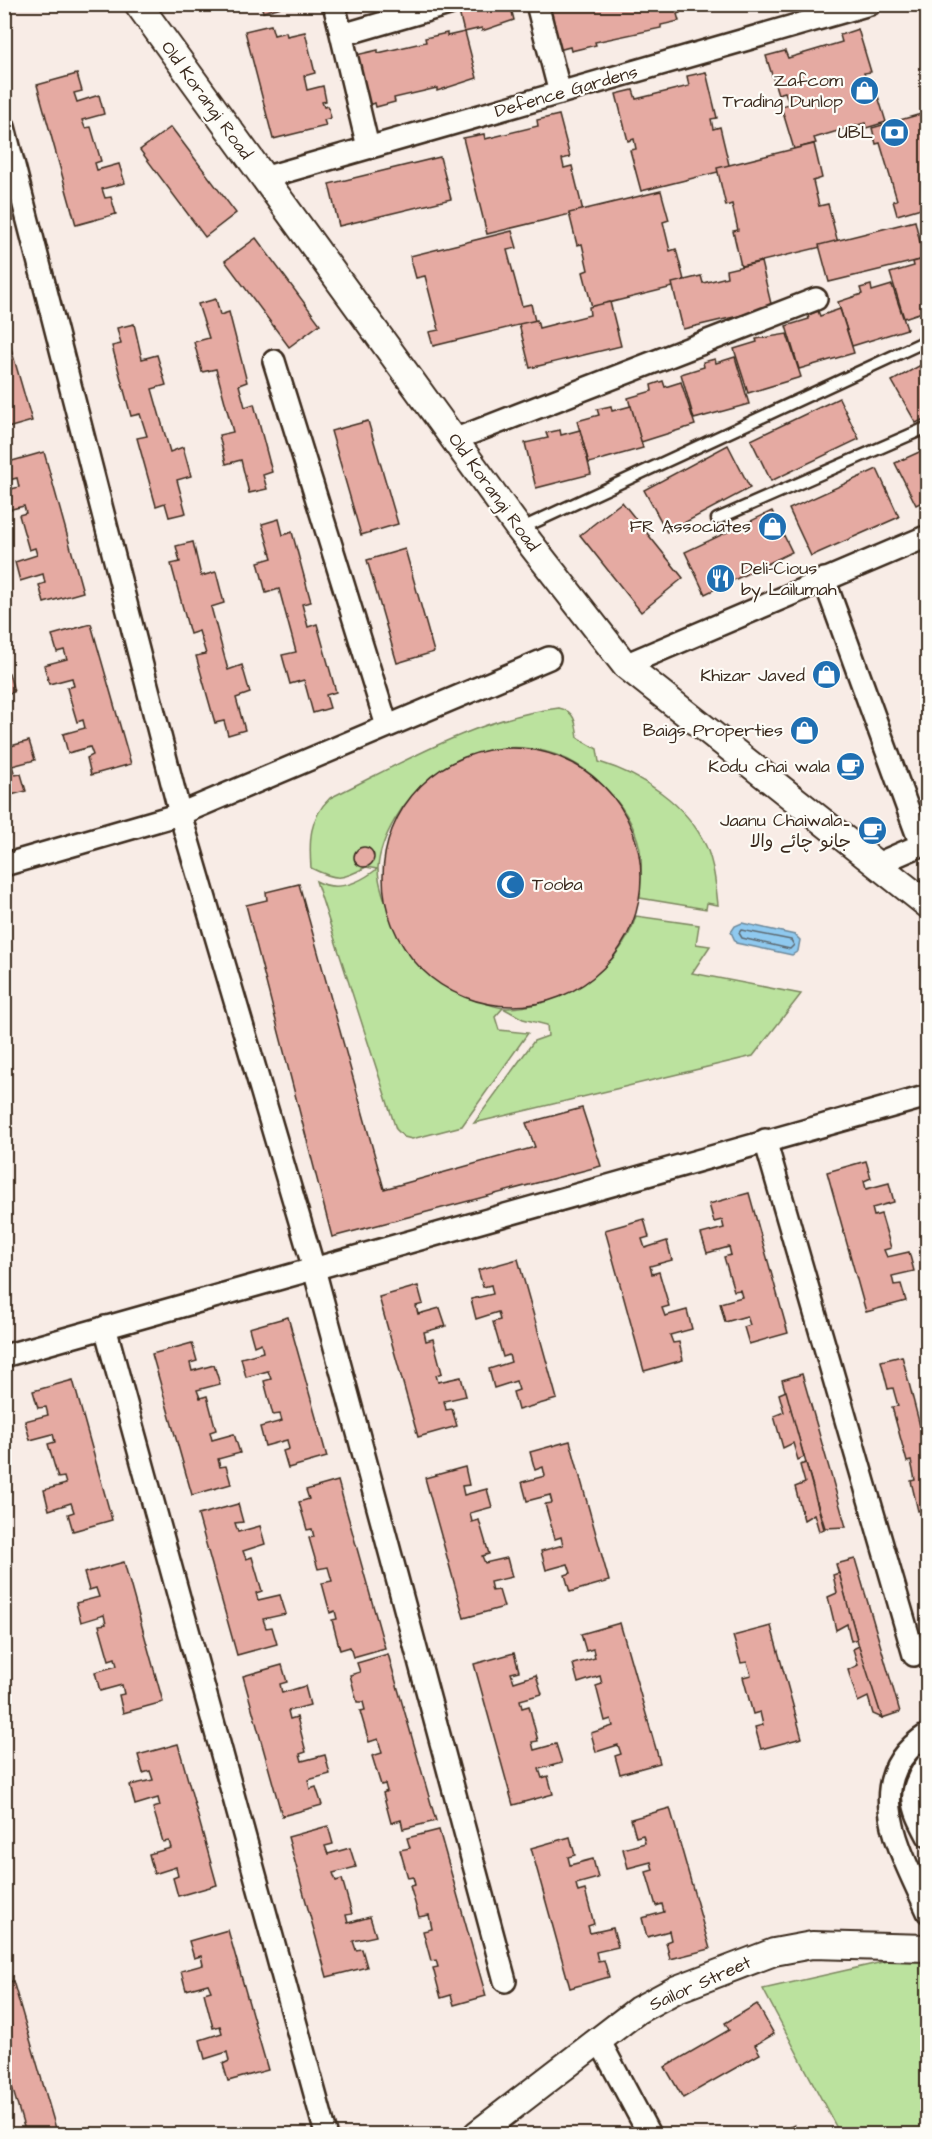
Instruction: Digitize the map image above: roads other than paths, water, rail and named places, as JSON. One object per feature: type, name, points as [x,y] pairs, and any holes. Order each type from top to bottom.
[{"type":"street","name":"Old Korangi Road","points":[[138,4],[456,439],[519,529],[625,665],[927,905]]},
{"type":"street","points":[[334,4],[368,147]]},
{"type":"street","points":[[342,35],[449,4]]},
{"type":"street","points":[[537,4],[561,93]]},
{"type":"street","name":"Defence Gardens","points":[[263,178],[870,4]]},
{"type":"street","points":[[4,127],[180,814],[314,1269],[505,1981]]},
{"type":"street","points":[[456,439],[816,299]]},
{"type":"street","points":[[274,361],[387,726]]},
{"type":"street","points":[[625,665],[927,536]]},
{"type":"street","points":[[824,579],[924,844],[875,865]]},
{"type":"street","points":[[4,865],[180,814],[549,658]]},
{"type":"street","points":[[4,1356],[927,1096]]},
{"type":"street","points":[[765,1140],[914,1655]]},
{"type":"street","points":[[105,1327],[326,2134]]},
{"type":"street","points":[[927,1734],[914,1743],[901,1758],[891,1779],[888,1804],[898,1844],[927,1912]]},
{"type":"street","points":[[927,1763],[914,1789],[913,1807],[927,1836]]},
{"type":"street","name":"Sailor Street","points":[[477,2134],[638,2010],[677,1989],[774,1952],[812,1945],[927,1948]]},
{"type":"street","points":[[598,2040],[649,2134]]},
{"type":"lane","points":[[519,529],[927,340]]},
{"type":"lane","points":[[717,519],[927,427]]},
{"type":"water","points":[[742,923],[795,935],[800,940],[798,951],[792,955],[736,943],[731,932],[735,926]]},
{"type":"place","name":"Zafcom Trading Dunlop","points":[[864,90]]},
{"type":"place","name":"UBL","points":[[894,132]]},
{"type":"place","name":"FR Associates","points":[[772,526]]},
{"type":"place","name":"Deli-Cious by Lailumah","points":[[720,578]]},
{"type":"place","name":"Khizar Javed","points":[[826,675]]},
{"type":"place","name":"Baigs Properties","points":[[804,730]]},
{"type":"place","name":"Kodu chai wala","points":[[851,766]]},
{"type":"place","name":"Jaanu Chaiwala۔ جانو چائے والا","points":[[872,830]]},
{"type":"place","name":"Tooba","points":[[511,884]]}]
